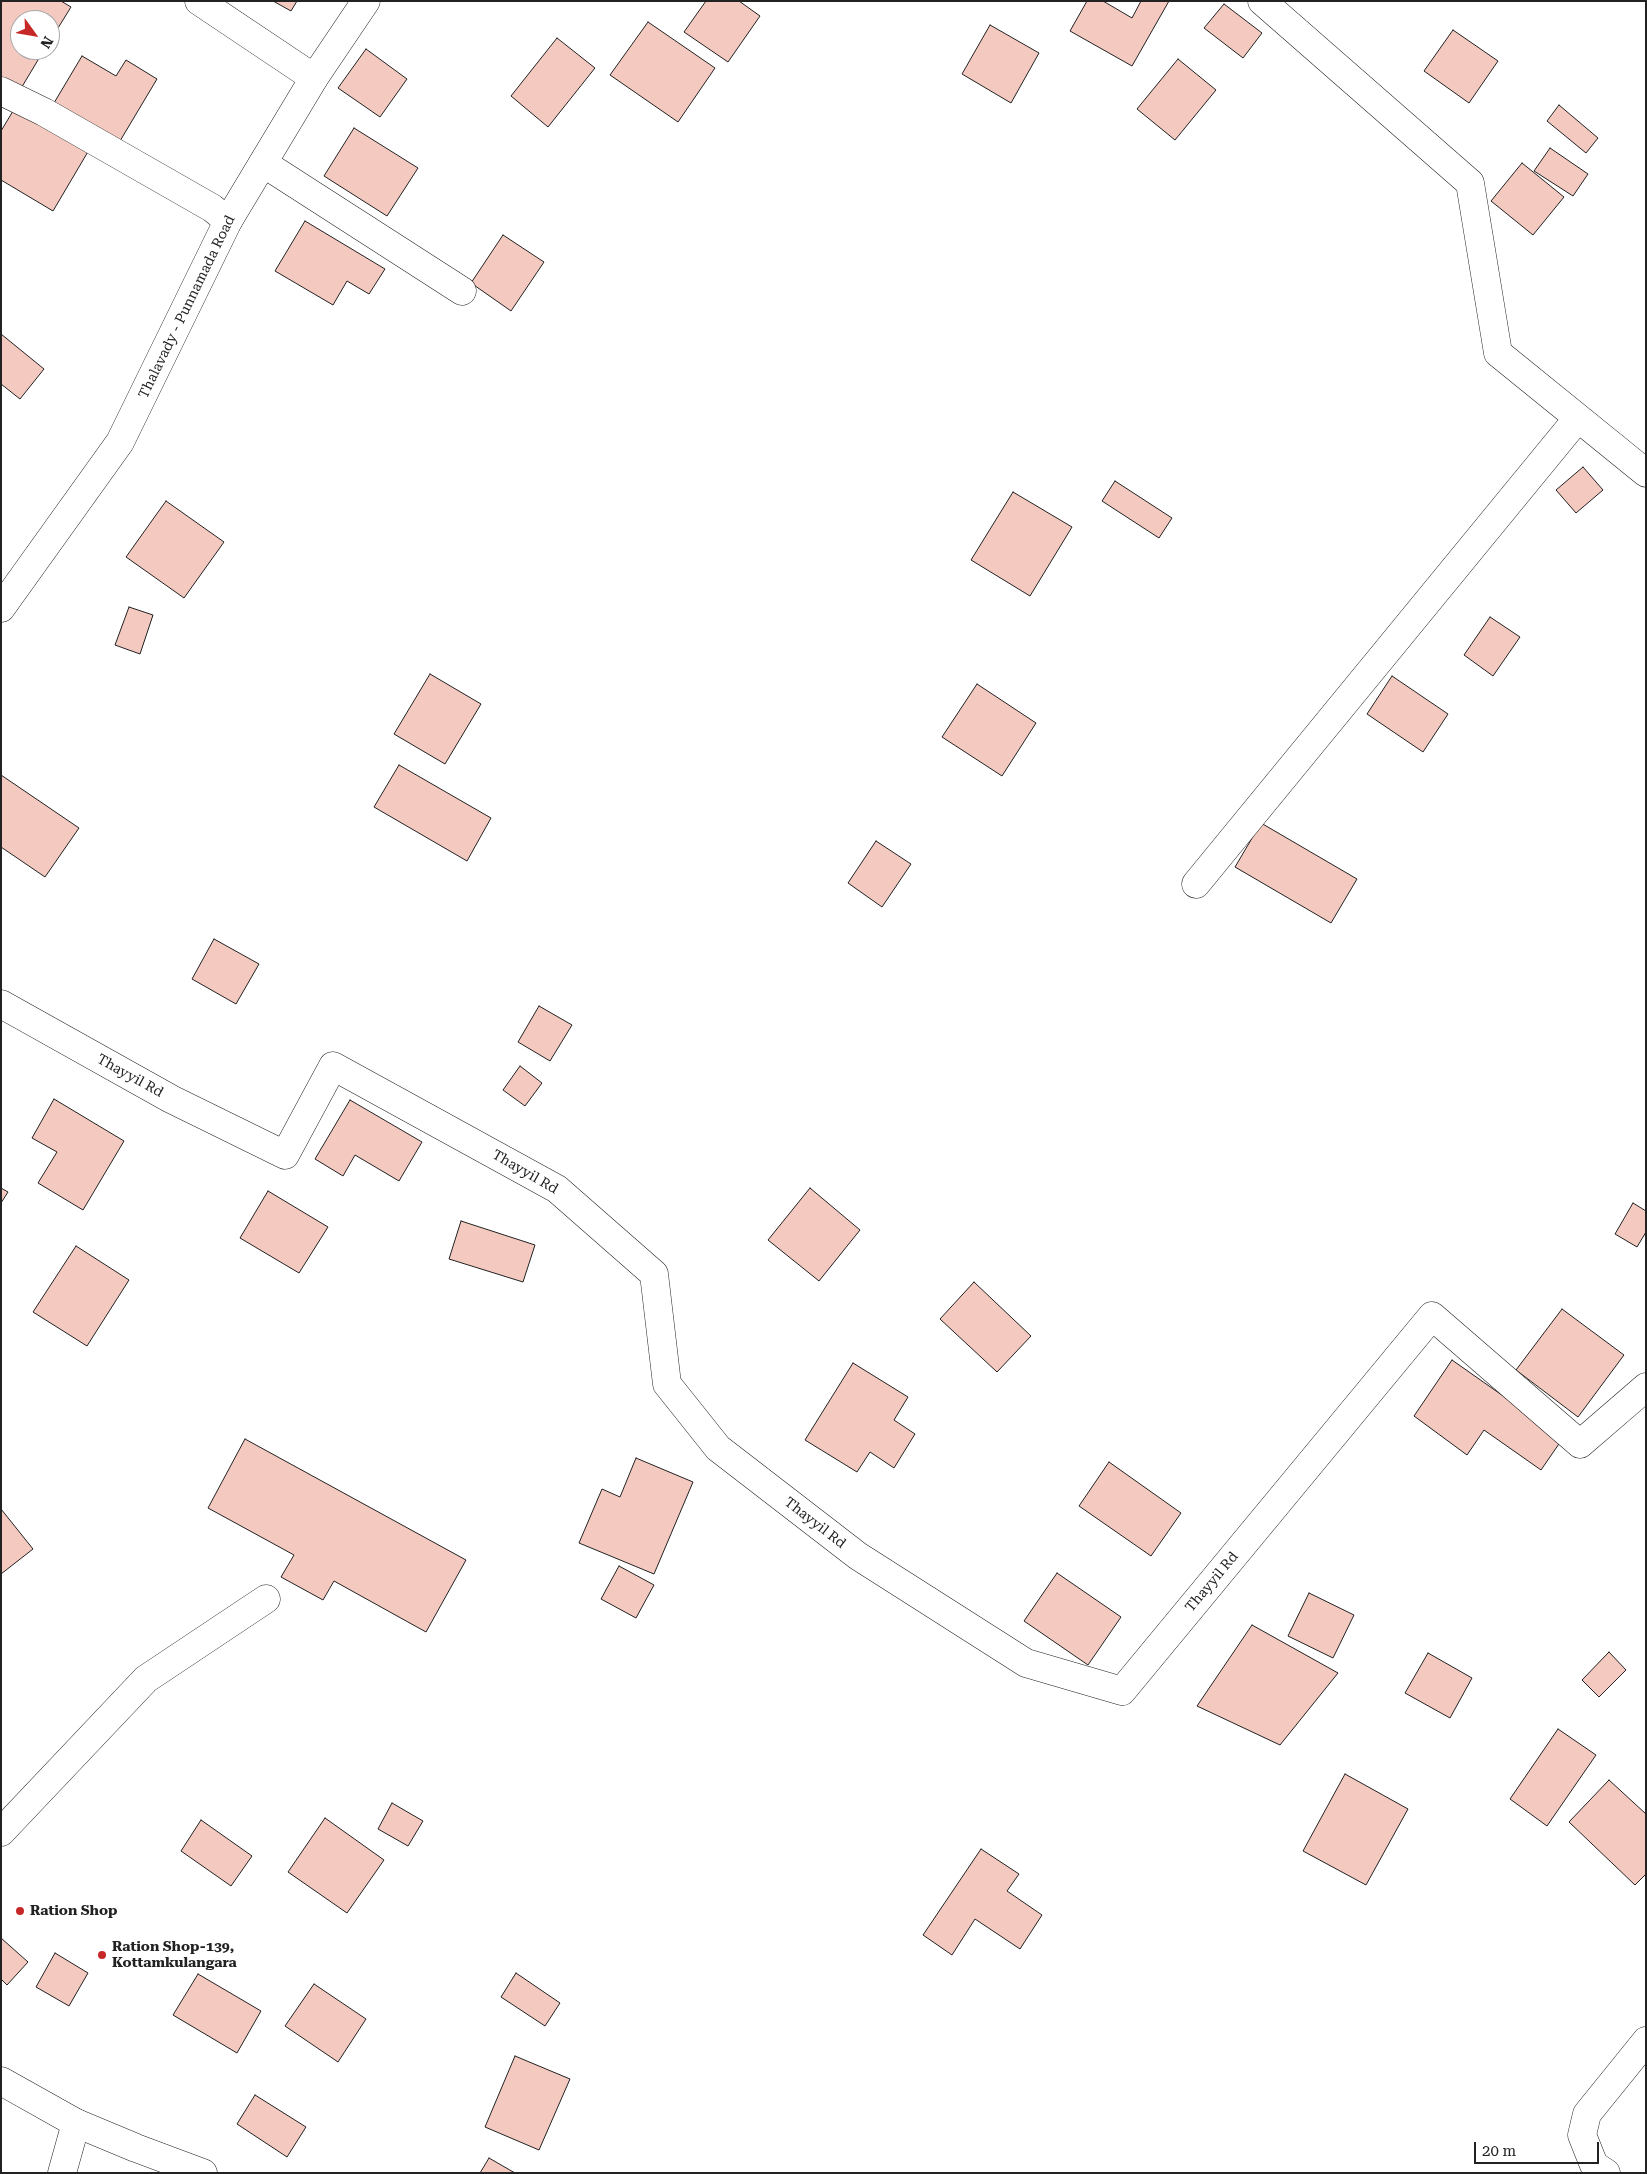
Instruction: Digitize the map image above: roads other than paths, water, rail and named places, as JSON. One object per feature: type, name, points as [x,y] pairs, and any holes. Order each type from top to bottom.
[{"type":"street","points":[[199,1],[314,78]]},
{"type":"street","name":"Thalavady - Punnamada Road","points":[[1,608],[120,442],[228,221],[314,78],[366,1]]},
{"type":"street","points":[[1262,1],[1470,182],[1498,353],[1646,473]]},
{"type":"street","points":[[1,91],[44,112],[212,208],[228,221]]},
{"type":"street","points":[[263,164],[462,291]]},
{"type":"street","points":[[1196,884],[1578,418]]},
{"type":"street","name":"Thayyil Rd","points":[[1,1004],[171,1099],[284,1156],[333,1066],[557,1189],[654,1274],[667,1384],[718,1448],[858,1556],[1026,1663],[1122,1691],[1432,1316],[1580,1444],[1646,1387]]},
{"type":"street","points":[[1,1832],[146,1679],[266,1599]]},
{"type":"street","points":[[1606,2173],[1594,2165],[1582,2135],[1587,2114],[1646,2041]]},
{"type":"street","points":[[1,2081],[76,2123],[204,2173]]},
{"type":"street","points":[[62,2173],[76,2123]]},
{"type":"place","name":"Ration Shop","points":[[20,1911]]},
{"type":"place","name":"Ration Shop-139, Kottamkulangara","points":[[102,1955]]}]
